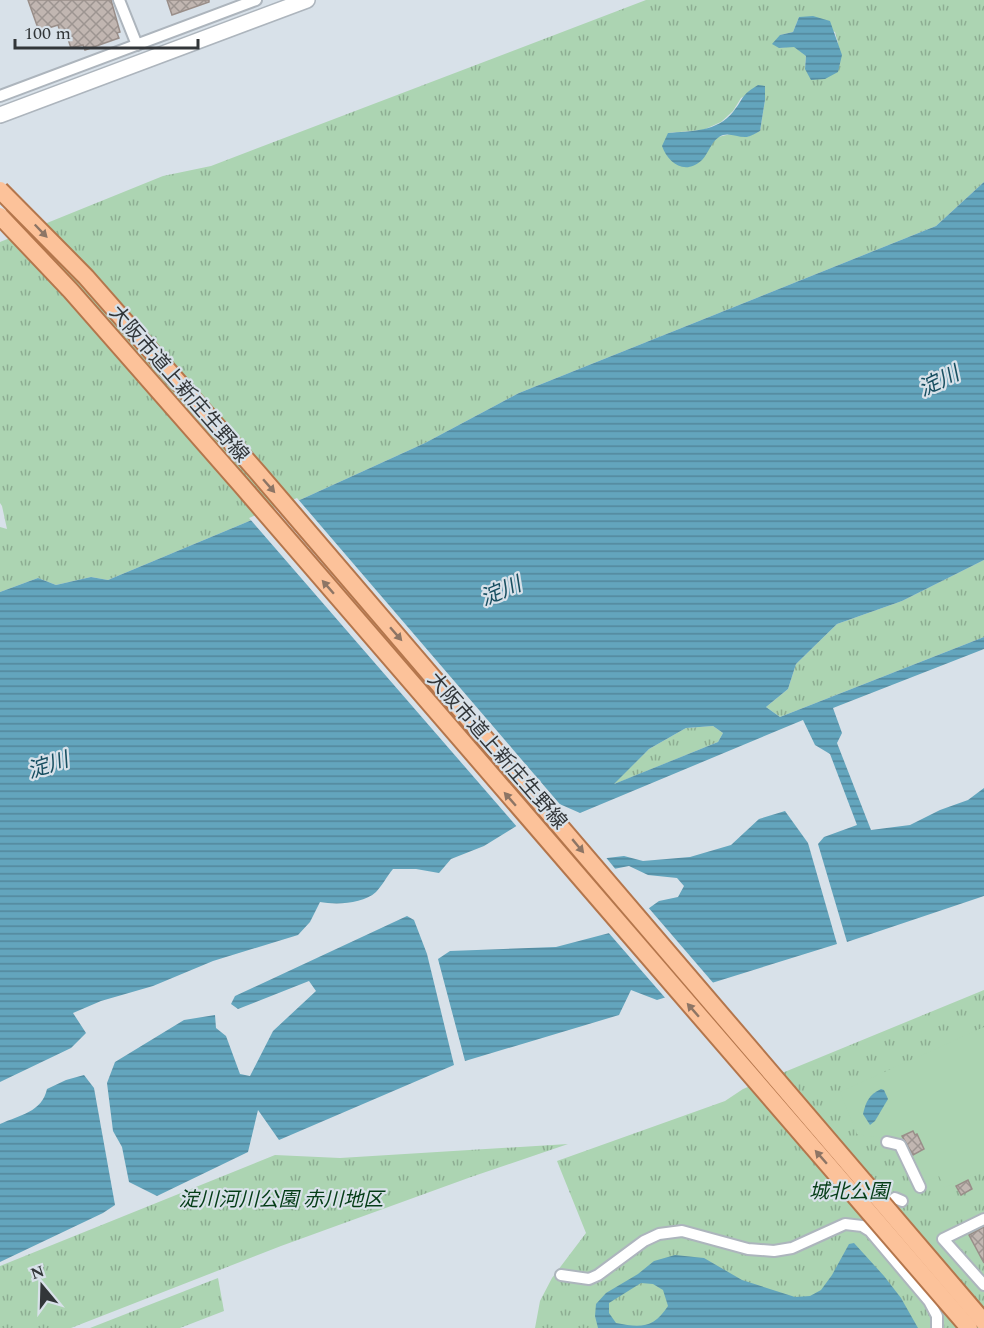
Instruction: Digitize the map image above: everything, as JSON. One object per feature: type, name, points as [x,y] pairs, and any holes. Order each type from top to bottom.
[{"type":"main road","name":"大阪市道上新庄生野線","points":[[0,190],[86,278],[259,474],[984,1322]]},
{"type":"main road","name":"大阪市道上新庄生野線","points":[[0,216],[71,291],[234,477],[969,1328]]},
{"type":"street","points":[[119,0],[137,45]]},
{"type":"street","points":[[0,96],[256,0]]},
{"type":"street","points":[[0,115],[307,0]]},
{"type":"street","points":[[887,1142],[900,1145],[920,1187]]},
{"type":"street","points":[[862,1226],[895,1198],[902,1201]]},
{"type":"street","points":[[982,1280],[942,1237],[984,1219]]},
{"type":"street","points":[[561,1275],[589,1279],[598,1275],[644,1241],[659,1234],[682,1231],[748,1249],[774,1251],[792,1248],[845,1224],[862,1226],[870,1231],[929,1301],[937,1316],[937,1328]]},
{"type":"green space","points":[[646,0],[984,0],[984,182],[936,226],[519,393],[425,443],[302,499],[108,580],[91,577],[56,585],[38,578],[0,592],[0,527],[7,529],[0,503],[0,242],[163,176],[211,166]],"holes":[[[799,17],[835,32],[838,43],[805,69],[806,56],[794,46],[779,48],[780,35],[793,32]],[[765,86],[760,131],[747,137],[731,134],[718,137],[668,133],[703,130],[721,122],[733,111],[741,98]]]},
{"type":"green space","points":[[984,560],[984,637],[780,717],[766,707],[788,689],[796,664],[837,624],[902,601]]},
{"type":"green space","points":[[713,726],[723,733],[718,742],[612,785],[649,749],[686,728]]},
{"type":"green space","name":"城北公園","points":[[984,990],[984,1328],[535,1328],[540,1301],[552,1278],[586,1233],[557,1161],[725,1101],[743,1089]]},
{"type":"green space","points":[[984,1027],[984,1170],[944,1188],[939,1176],[925,1182],[913,1154],[924,1149],[917,1134],[915,1135],[912,1131],[898,1136],[885,1137],[857,1134],[840,1092]]},
{"type":"green space","name":"淀川河川公園 赤川地区","points":[[568,1144],[281,1246],[71,1328],[0,1328],[0,1266],[275,1155],[340,1158]]},
{"type":"green space","points":[[218,1278],[224,1311],[180,1328],[90,1328]]},
{"type":"water","points":[[813,16],[830,21],[842,55],[838,72],[825,79],[811,80],[805,69],[806,56],[794,47],[779,48],[772,44],[780,35],[793,32],[799,17]]},
{"type":"water","points":[[758,85],[765,86],[760,131],[747,137],[722,135],[696,165],[683,167],[668,158],[662,146],[668,133],[703,129],[727,119],[745,94]]},
{"type":"water","name":"淀川","points":[[984,182],[984,560],[902,601],[837,624],[796,664],[788,689],[766,707],[780,717],[984,637],[984,649],[833,708],[842,733],[837,743],[871,830],[910,825],[940,810],[968,800],[984,788],[984,896],[847,942],[818,844],[824,837],[857,825],[830,754],[815,745],[803,720],[580,813],[555,802],[484,846],[451,859],[439,873],[416,869],[393,869],[371,896],[341,903],[320,902],[310,922],[298,935],[213,961],[153,986],[101,1001],[73,1013],[86,1033],[71,1048],[0,1082],[0,592],[38,578],[56,585],[91,577],[108,580],[302,499],[425,443],[519,393],[936,226]],"holes":[[[713,726],[723,733],[718,742],[614,784],[649,749],[686,728]]]},
{"type":"water","points":[[785,811],[808,843],[837,944],[657,1000],[631,990],[619,1015],[465,1061],[438,959],[450,951],[556,947],[617,931],[659,901],[678,897],[684,886],[677,878],[648,875],[629,866],[583,875],[573,862],[624,856],[643,861],[690,857],[731,845],[759,819]]},
{"type":"water","points":[[407,916],[414,920],[427,954],[454,1065],[279,1140],[258,1110],[248,1152],[157,1196],[129,1182],[122,1147],[113,1131],[107,1083],[115,1062],[184,1020],[215,1015],[216,1028],[226,1036],[240,1074],[250,1076],[273,1031],[316,991],[309,981],[238,1009],[231,1004],[235,996]]},
{"type":"water","points":[[84,1075],[94,1088],[115,1205],[103,1213],[0,1262],[0,1124],[35,1108],[47,1089]]},
{"type":"water","points":[[881,1089],[884,1090],[888,1099],[875,1121],[870,1125],[863,1114],[864,1109],[871,1096]]},
{"type":"water","points":[[854,1243],[884,1276],[901,1298],[918,1328],[598,1328],[595,1316],[596,1304],[606,1293],[638,1274],[654,1261],[675,1255],[704,1258],[742,1280],[795,1297],[810,1296],[821,1290],[849,1244]],"holes":[[[641,1283],[653,1284],[663,1290],[668,1306],[663,1313],[646,1325],[633,1326],[616,1323],[609,1313],[609,1303]]]},
{"type":"pier","points":[[297,498],[564,809],[555,805],[518,828],[249,518]]},
{"type":"pier","points":[[604,855],[617,871],[583,878],[572,859]]},
{"type":"pier","points":[[647,906],[715,985],[667,1000],[607,931],[616,928]]},
{"type":"building","points":[[28,0],[111,0],[120,32],[117,33],[119,38],[85,50],[83,45],[71,48],[65,30],[60,32],[58,25],[39,31]]},
{"type":"building","points":[[167,0],[209,0],[209,2],[172,15]]},
{"type":"building","points":[[913,1131],[915,1135],[917,1134],[924,1149],[913,1155],[902,1136]]},
{"type":"building","points":[[968,1180],[972,1189],[961,1195],[956,1186]]},
{"type":"building","points":[[984,1227],[984,1263],[969,1235]]}]
